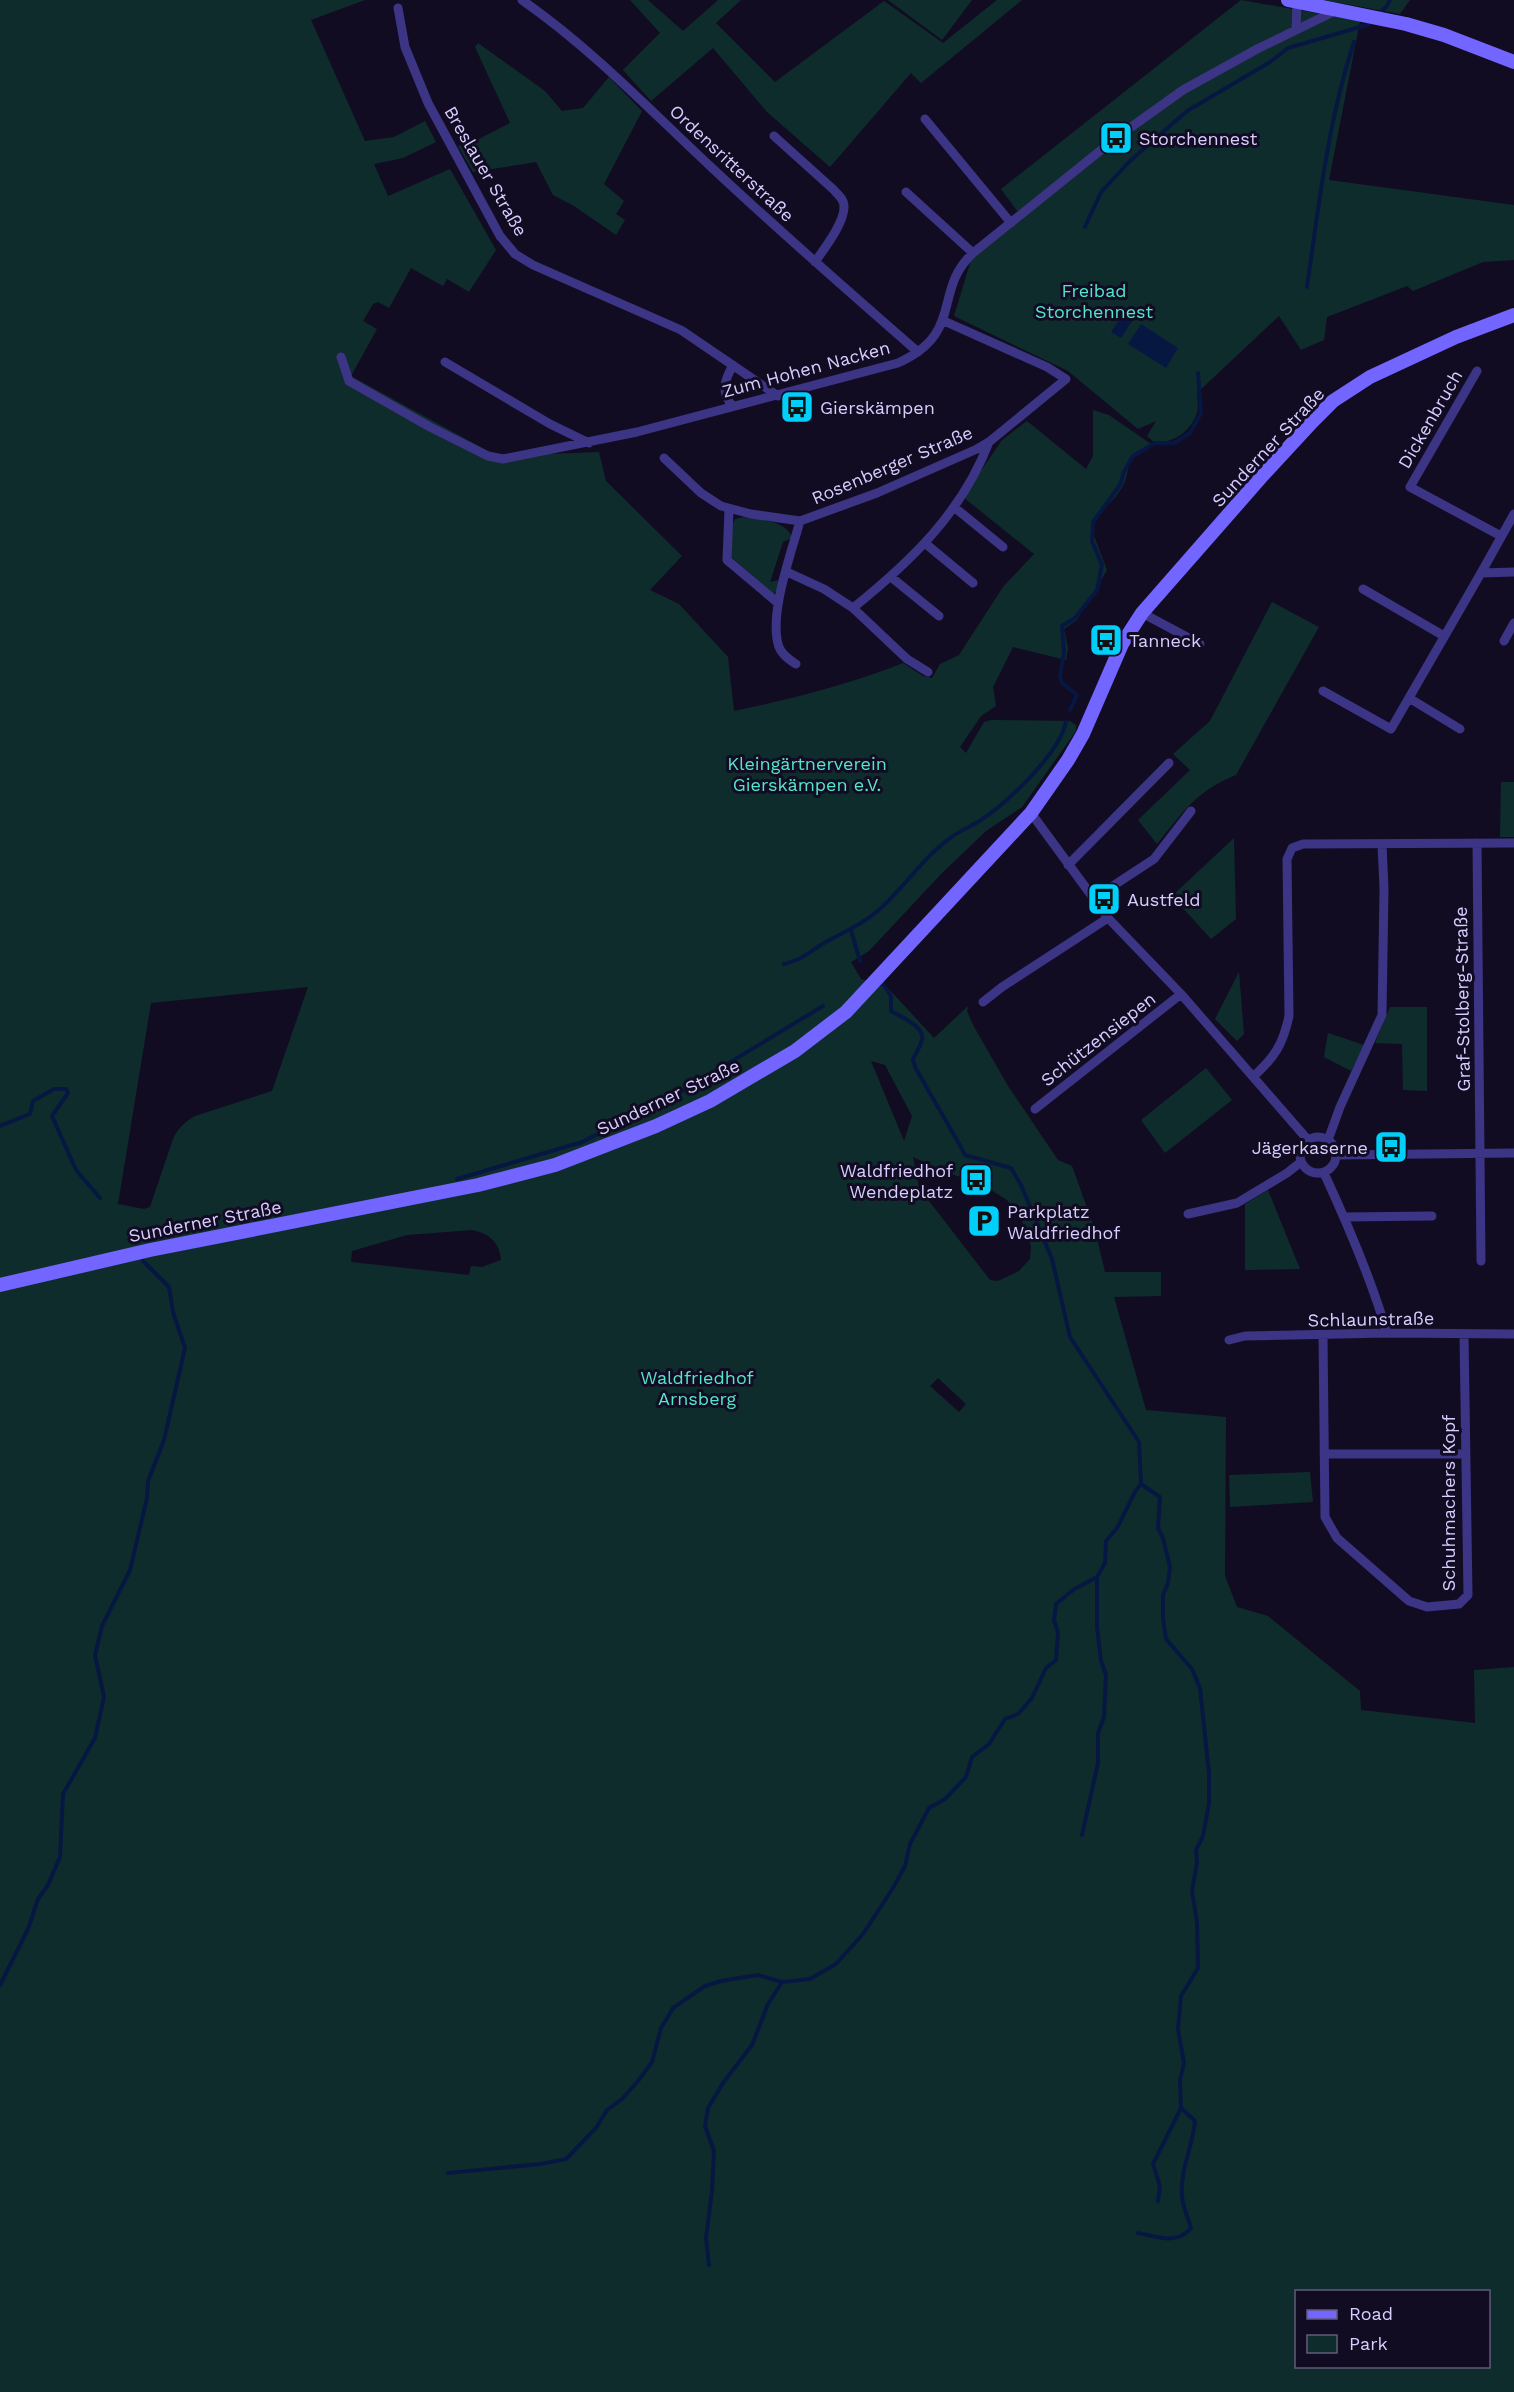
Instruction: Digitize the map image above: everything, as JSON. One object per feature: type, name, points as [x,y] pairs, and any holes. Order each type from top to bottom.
[{"type":"main road","points":[[1293,1],[1386,20],[1444,35],[1514,62]]},
{"type":"main road","name":"Sunderner Straße","points":[[0,1285],[104,1260],[498,1180],[574,1158],[656,1126],[710,1101],[761,1072],[832,1024],[1030,813],[1068,760],[1092,718],[1116,656],[1142,613],[1263,475],[1333,401],[1370,377],[1456,337],[1514,315]]},
{"type":"street","name":"Ordensritterstraße","points":[[522,0],[561,27],[615,74],[726,182],[918,352]]},
{"type":"street","points":[[1293,1],[1296,30]]},
{"type":"street","name":"Breslauer Straße","points":[[398,8],[405,47],[428,103],[500,237],[515,254],[533,265],[681,330],[778,396]]},
{"type":"street","name":"Zum Hohen Nacken","points":[[341,357],[349,381],[430,427],[488,456],[511,458],[589,443],[778,396],[898,363],[932,341],[944,321],[954,280],[961,266],[973,253],[1116,138],[1184,90],[1337,10]]},
{"type":"street","points":[[925,119],[1011,223]]},
{"type":"street","points":[[774,136],[841,197],[844,206],[838,227],[815,262]]},
{"type":"street","points":[[906,192],[973,253]]},
{"type":"street","name":"Rosenberger Straße","points":[[664,458],[701,493],[729,509],[779,520],[800,521],[877,494],[989,442],[1066,379],[1047,367],[944,321]]},
{"type":"street","points":[[445,362],[549,424],[589,443]]},
{"type":"street","points":[[732,406],[724,392],[725,381],[733,365]]},
{"type":"street","name":"Dickenbruch","points":[[1477,371],[1410,487],[1502,536]]},
{"type":"street","points":[[853,608],[926,544],[954,507],[977,469],[989,442]]},
{"type":"street","points":[[954,507],[1003,547]]},
{"type":"street","points":[[729,509],[727,560],[778,603]]},
{"type":"street","points":[[1323,692],[1391,729],[1514,514]]},
{"type":"street","points":[[796,664],[779,647],[778,603],[800,521]]},
{"type":"street","points":[[926,544],[973,582]]},
{"type":"street","points":[[787,572],[824,589],[853,608],[907,659],[928,672]]},
{"type":"street","points":[[1481,573],[1514,572]]},
{"type":"street","points":[[891,577],[939,616]]},
{"type":"street","points":[[1363,589],[1444,636]]},
{"type":"street","points":[[1142,613],[1200,644]]},
{"type":"street","points":[[1504,641],[1514,622]]},
{"type":"street","points":[[1409,699],[1460,729]]},
{"type":"street","points":[[1068,865],[1169,763]]},
{"type":"street","points":[[1093,899],[1154,860],[1191,811]]},
{"type":"street","points":[[1030,813],[1108,918],[1181,994],[1308,1140]]},
{"type":"street","name":"Graf-Stolberg-Straße","points":[[1477,843],[1481,1261]]},
{"type":"street","points":[[1254,1076],[1278,1050],[1285,1036],[1289,1016],[1288,852],[1292,848],[1303,844],[1514,843]]},
{"type":"street","points":[[1328,1140],[1382,1015],[1384,889],[1382,844]]},
{"type":"street","points":[[983,1002],[1002,987],[1108,918]]},
{"type":"street","name":"Schützensiepen","points":[[1035,1109],[1181,994]]},
{"type":"street","points":[[1320,1137],[1328,1140],[1335,1148],[1334,1164],[1324,1173],[1313,1173],[1301,1162],[1300,1150],[1308,1140],[1320,1137]]},
{"type":"street","points":[[1336,1155],[1514,1154]]},
{"type":"street","points":[[1188,1214],[1237,1203],[1301,1162]]},
{"type":"street","points":[[1324,1173],[1345,1217],[1387,1333]]},
{"type":"street","points":[[1345,1217],[1432,1216]]},
{"type":"street","name":"Schlaunstraße","points":[[1229,1340],[1245,1336],[1387,1333],[1514,1334]]},
{"type":"street","name":"Schuhmachers Kopf","points":[[1323,1336],[1324,1510],[1332,1531],[1405,1598],[1427,1607],[1458,1604],[1468,1595],[1464,1335]]},
{"type":"street","points":[[1324,1454],[1465,1454]]},
{"type":"green space","points":[[0,0],[365,0],[311,20],[365,141],[394,137],[425,121],[436,142],[403,158],[374,164],[388,196],[450,169],[496,250],[469,292],[447,279],[443,286],[411,268],[389,308],[378,302],[373,304],[363,321],[377,329],[351,376],[497,456],[599,452],[606,481],[682,556],[650,590],[679,604],[728,657],[734,711],[819,691],[903,663],[923,676],[932,678],[940,664],[959,655],[1003,587],[1034,554],[963,497],[1002,440],[1027,421],[1086,469],[1093,456],[1093,410],[1109,415],[1151,444],[1129,458],[1126,478],[1119,492],[1094,518],[1094,536],[1107,570],[1077,620],[1064,629],[1068,648],[1066,660],[1013,647],[993,687],[996,706],[981,716],[960,747],[966,753],[984,722],[991,720],[1070,721],[1076,725],[1076,731],[1022,807],[986,831],[941,874],[869,951],[851,962],[861,979],[888,988],[934,1038],[968,1006],[967,1011],[973,1025],[1008,1086],[1058,1160],[1072,1166],[1095,1230],[1105,1272],[1161,1272],[1161,1296],[1114,1297],[1146,1410],[1226,1417],[1225,1576],[1237,1607],[1268,1616],[1360,1691],[1361,1710],[1475,1723],[1474,1670],[1514,1667],[1514,2392],[0,2392]],"holes":[[[308,987],[272,1091],[195,1116],[188,1121],[173,1139],[150,1207],[144,1209],[118,1204],[151,1003]],[[871,1061],[885,1065],[912,1116],[904,1141]],[[913,1157],[948,1173],[980,1183],[1007,1200],[1020,1216],[1031,1246],[1030,1259],[1019,1271],[998,1281],[990,1280],[919,1188]],[[472,1230],[493,1240],[501,1260],[482,1267],[471,1266],[469,1275],[351,1262],[352,1251],[407,1235]],[[938,1378],[966,1404],[959,1412],[930,1386]]]},
{"type":"green space","points":[[630,0],[648,0],[683,31],[718,0],[741,0],[716,23],[775,82],[884,1],[943,43],[997,0],[1022,0],[921,83],[911,73],[830,167],[767,112],[713,48],[651,101],[623,70],[660,33]]},
{"type":"green space","points":[[888,0],[972,0],[942,40]]},
{"type":"green space","name":"Freibad Storchennest","points":[[1241,0],[1360,21],[1329,180],[1514,205],[1514,260],[1483,262],[1413,291],[1407,286],[1327,317],[1324,340],[1301,350],[1279,316],[1197,393],[1197,413],[1186,431],[1168,441],[1154,442],[1147,436],[1156,421],[1138,429],[1068,371],[954,316],[971,260],[1021,216],[1001,189]]},
{"type":"green space","points":[[1324,0],[1410,0],[1400,14]]},
{"type":"green space","points":[[478,43],[545,91],[562,111],[583,108],[609,77],[642,111],[604,184],[624,201],[616,214],[625,220],[616,235],[574,206],[553,195],[536,162],[473,172],[458,146],[471,143],[510,123],[475,47]]},
{"type":"green space","points":[[743,517],[778,524],[789,532],[792,538],[783,542],[770,582],[780,580],[777,591],[773,594],[729,555],[732,527],[735,519]]},
{"type":"green space","points":[[1272,602],[1319,627],[1236,775],[1200,795],[1157,844],[1138,820],[1190,770],[1173,754],[1210,721]]},
{"type":"green space","points":[[1501,782],[1514,782],[1514,837],[1500,837]]},
{"type":"green space","points":[[1234,838],[1236,919],[1211,939],[1172,896]]},
{"type":"green space","points":[[1239,972],[1244,1034],[1237,1041],[1215,1019]]},
{"type":"green space","points":[[1390,1007],[1427,1007],[1427,1091],[1403,1090],[1402,1044],[1375,1043]]},
{"type":"green space","points":[[1328,1033],[1364,1045],[1351,1071],[1324,1057]]},
{"type":"green space","points":[[1206,1068],[1232,1100],[1165,1153],[1141,1120]]},
{"type":"green space","points":[[1268,1190],[1300,1269],[1245,1270],[1245,1204]]},
{"type":"green space","points":[[1310,1472],[1313,1502],[1230,1507],[1229,1475]]},
{"type":"water","points":[[1123,314],[1133,320],[1121,338],[1111,332]]},
{"type":"water","points":[[1141,324],[1178,348],[1166,368],[1128,344]]},
{"type":"waterway","points":[[1377,15],[1390,0]]},
{"type":"waterway","points":[[1085,227],[1101,192],[1130,161],[1187,111],[1270,62],[1288,48],[1367,25],[1372,20]]},
{"type":"waterway","points":[[1307,287],[1331,132],[1354,42]]},
{"type":"waterway","points":[[1070,710],[1077,695],[1062,683],[1060,676],[1064,652],[1062,626],[1075,618],[1097,590],[1102,565],[1092,541],[1093,522],[1120,485],[1133,456],[1155,443],[1174,443],[1190,433],[1201,413],[1198,373]]},
{"type":"waterway","points":[[784,964],[801,958],[875,913],[943,844],[1005,802],[1054,748],[1066,722]]},
{"type":"waterway","points":[[851,930],[860,961]]},
{"type":"waterway","points":[[881,981],[891,996],[891,1011],[920,1030],[922,1040],[913,1059],[915,1067],[962,1149]]},
{"type":"waterway","points":[[457,1179],[582,1142],[681,1092],[823,1006]]},
{"type":"waterway","points":[[0,1126],[30,1114],[33,1101],[54,1089],[66,1089],[68,1093],[52,1116],[76,1170],[100,1198]]},
{"type":"waterway","points":[[448,2173],[540,2164],[566,2159],[596,2128],[607,2110],[622,2099],[638,2081],[652,2062],[661,2028],[673,2008],[705,1986],[721,1981],[758,1975],[782,1982],[810,1979],[836,1964],[863,1934],[893,1888],[905,1866],[910,1844],[929,1808],[945,1799],[966,1777],[972,1757],[989,1744],[1005,1719],[1018,1714],[1032,1698],[1046,1668],[1056,1660],[1058,1633],[1054,1620],[1056,1604],[1073,1590],[1097,1577],[1105,1563],[1106,1541],[1117,1528],[1141,1484],[1139,1442],[1070,1337],[1052,1259],[1021,1185],[1011,1168],[965,1155],[963,1151]]},
{"type":"waterway","points":[[0,1985],[28,1929],[38,1899],[48,1885],[60,1857],[63,1794],[95,1738],[104,1697],[95,1655],[102,1626],[130,1570],[147,1498],[148,1481],[164,1440],[185,1348],[173,1312],[169,1287],[143,1261]]},
{"type":"waterway","points":[[1141,1484],[1160,1497],[1158,1528],[1163,1538],[1170,1567],[1168,1583],[1163,1595],[1166,1639],[1192,1669],[1200,1688],[1209,1773],[1209,1803],[1203,1836],[1196,1850],[1197,1863],[1192,1891],[1197,1922],[1198,1968],[1181,1996],[1178,2029],[1184,2063],[1180,2080],[1181,2108],[1153,2164],[1160,2186],[1158,2201]]},
{"type":"waterway","points":[[1082,1835],[1098,1763],[1098,1733],[1104,1717],[1106,1675],[1101,1661],[1097,1627],[1097,1577]]},
{"type":"waterway","points":[[709,2265],[706,2238],[714,2151],[705,2126],[708,2108],[723,2083],[752,2045],[768,2004],[782,1982]]},
{"type":"waterway","points":[[1138,2233],[1160,2238],[1173,2238],[1180,2237],[1191,2228],[1183,2203],[1182,2185],[1195,2121],[1181,2108]]},
{"type":"place","name":"Storchennest","points":[[1116,138]]},
{"type":"place","name":"Gierskämpen","points":[[797,407]]},
{"type":"place","name":"Tanneck","points":[[1106,640]]},
{"type":"place","name":"Austfeld","points":[[1104,899]]},
{"type":"place","name":"Jägerkaserne","points":[[1391,1147]]},
{"type":"place","name":"Waldfriedhof Wendeplatz","points":[[976,1180]]},
{"type":"place","name":"Parkplatz Waldfriedhof","points":[[984,1221]]},
{"type":"park label","name":"Kleingärtnerverein Gierskämpen e.V.","points":[[807,774]]},
{"type":"park label","name":"Waldfriedhof Arnsberg","points":[[697,1387]]}]
